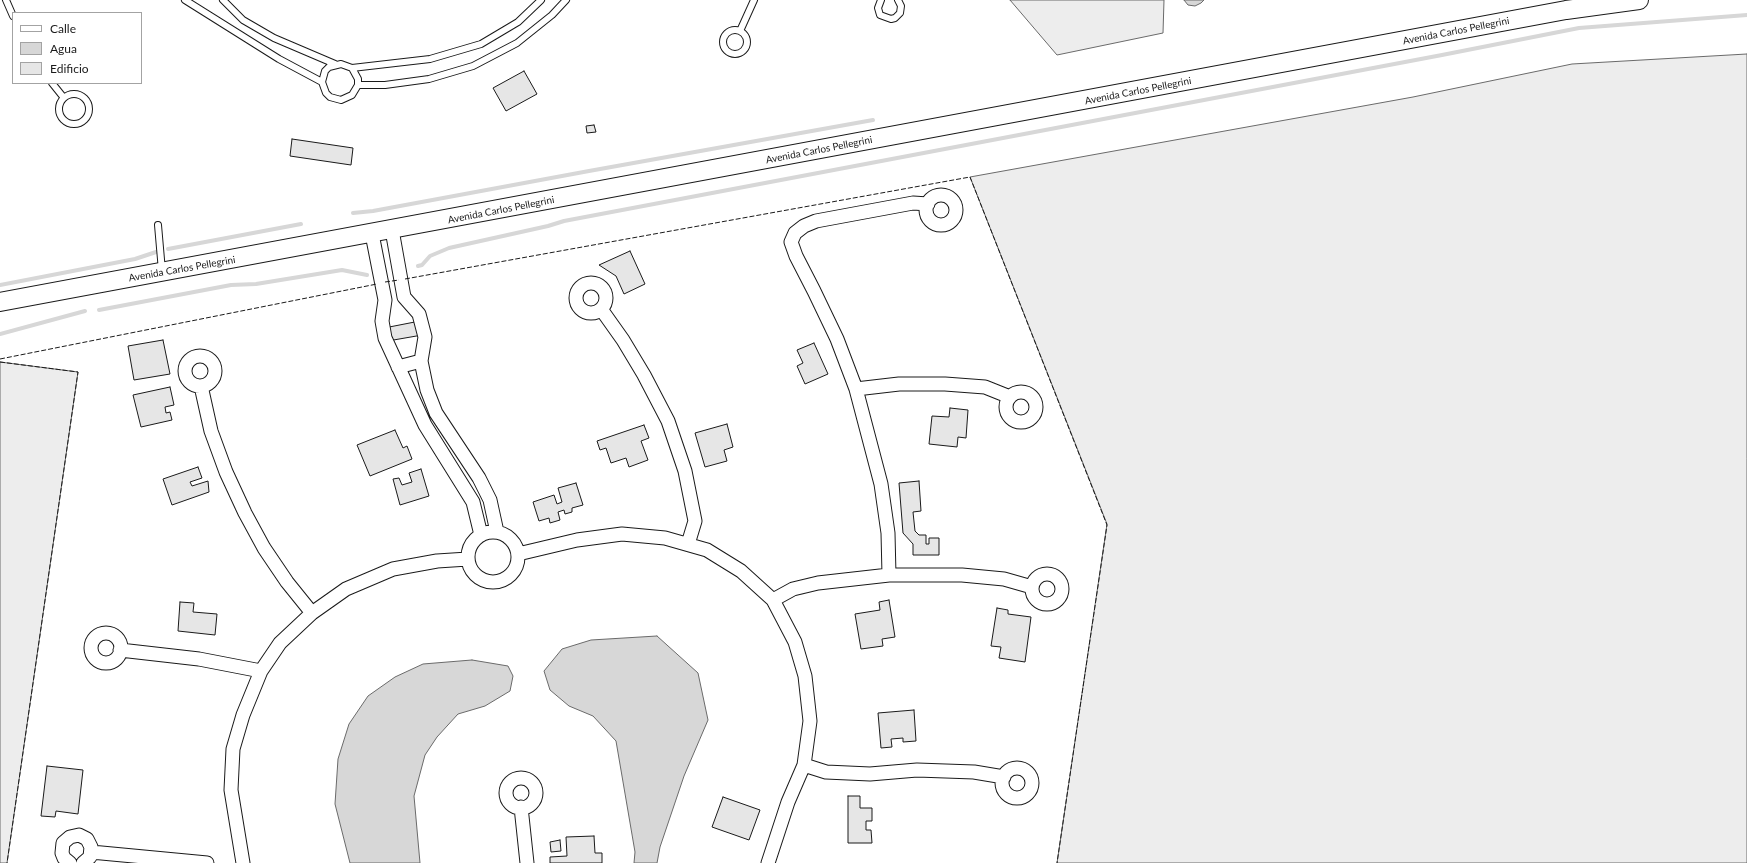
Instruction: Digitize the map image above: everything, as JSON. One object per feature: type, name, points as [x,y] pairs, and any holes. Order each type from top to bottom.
[{"type":"main road","name":"Avenida Carlos Pellegrini","points":[[0,302],[372,234],[1566,10],[1639,0]]},
{"type":"street","points":[[889,575],[888,534],[881,484],[856,389],[837,339],[796,256],[791,242],[795,233],[804,226],[816,221],[913,203],[928,204]]},
{"type":"street","points":[[392,230],[404,297],[419,314],[425,337],[421,361],[427,390],[436,413],[479,478],[490,500],[497,532]]},
{"type":"street","points":[[372,234],[385,300],[382,321],[386,338],[425,425],[473,502],[481,535]]},
{"type":"street","points":[[385,300],[404,297]]},
{"type":"street","points":[[601,310],[623,340],[644,375],[668,421],[685,471],[694,521],[688,544]]},
{"type":"street","points":[[398,367],[421,361]]},
{"type":"street","points":[[856,389],[899,384],[945,384],[985,388],[1010,397]]},
{"type":"street","points":[[201,386],[211,431],[226,472],[245,512],[264,548],[287,582],[312,613]]},
{"type":"street","points":[[488,532],[497,532],[505,534],[516,546],[518,562],[510,577],[502,581],[485,581],[472,571],[468,559],[470,547],[474,540],[481,535],[488,532]]},
{"type":"street","points":[[518,554],[577,540],[622,534],[665,538],[707,550],[741,571],[773,600],[795,642],[805,676],[810,721],[804,765],[788,802],[768,863]]},
{"type":"street","points":[[240,862],[231,790],[233,749],[243,715],[261,671],[280,644],[312,613],[346,589],[393,569],[437,561],[468,559]]},
{"type":"street","points":[[773,600],[793,589],[818,583],[889,575],[962,575],[1004,579],[1032,587]]},
{"type":"street","points":[[120,650],[199,659],[261,671]]},
{"type":"street","points":[[804,765],[826,772],[870,774],[917,770],[974,772],[1004,777]]},
{"type":"street","points":[[521,807],[527,863]]},
{"type":"street","points":[[70,863],[64,858],[62,848],[66,840],[70,837],[79,835],[83,836],[90,843],[92,852],[90,857],[83,863]]},
{"type":"street","points":[[92,852],[207,863]]},
{"type":"lane","points":[[6,0],[12,14]]},
{"type":"lane","points":[[185,0],[279,59],[322,82]]},
{"type":"lane","points":[[222,0],[243,20],[274,38],[335,64],[347,65],[352,68],[356,73],[358,85],[352,95],[341,100],[330,97],[326,93],[322,82],[325,71],[335,64]]},
{"type":"lane","points":[[352,68],[430,59],[481,44],[518,22],[541,0]]},
{"type":"lane","points":[[358,85],[385,85],[429,79],[473,66],[517,43],[552,15],[566,0]]},
{"type":"lane","points":[[740,31],[754,0]]},
{"type":"lane","points":[[880,0],[878,8],[880,15],[891,20],[900,13],[901,6],[898,0]]},
{"type":"lane","points":[[53,84],[64,98]]},
{"type":"lane","points":[[72,94],[77,94],[85,100],[89,109],[86,118],[73,124],[64,120],[61,116],[59,106],[64,98],[72,94]]},
{"type":"lane","points":[[158,225],[162,272]]},
{"type":"shaded area","points":[[1010,0],[1164,0],[1163,33],[1057,55]]},
{"type":"shaded area","points":[[1747,54],[1747,863],[1057,863],[1107,524],[970,177],[1413,97],[1572,64]]},
{"type":"shaded area","points":[[0,362],[78,372],[7,863],[0,863]]},
{"type":"water","points":[[1184,0],[1204,0],[1195,6],[1188,5]]},
{"type":"water","points":[[657,636],[698,673],[708,720],[684,776],[660,847],[657,863],[634,863],[635,852],[616,741],[593,716],[569,706],[550,690],[544,671],[562,649],[591,640]]},
{"type":"water","points":[[472,660],[508,666],[513,676],[510,691],[485,706],[458,714],[437,737],[425,755],[414,796],[420,863],[350,863],[335,804],[338,759],[349,724],[368,696],[395,677],[423,664]]},
{"type":"building","points":[[524,71],[537,94],[506,111],[493,88]]},
{"type":"building","points":[[594,125],[596,132],[587,133],[586,126]]},
{"type":"building","points":[[292,139],[353,148],[351,165],[290,156]]},
{"type":"building","points":[[630,251],[645,284],[624,294],[616,276],[599,265]]},
{"type":"building","points":[[425,320],[428,334],[382,342],[379,329]]},
{"type":"building","points":[[163,340],[170,374],[134,380],[128,346]]},
{"type":"building","points":[[814,343],[828,374],[805,384],[797,366],[803,363],[797,350]]},
{"type":"building","points":[[170,387],[174,405],[165,407],[166,413],[170,412],[172,420],[141,427],[133,395]]},
{"type":"building","points":[[950,408],[968,410],[966,438],[958,437],[957,447],[929,444],[932,416],[949,417]]},
{"type":"building","points":[[727,424],[733,447],[724,450],[727,461],[705,467],[695,433]]},
{"type":"building","points":[[644,425],[649,438],[641,441],[648,460],[629,467],[626,458],[611,463],[606,448],[600,450],[597,441]]},
{"type":"building","points":[[395,430],[403,448],[407,446],[412,459],[370,476],[357,445]]},
{"type":"building","points":[[198,467],[202,478],[190,482],[192,486],[208,481],[209,492],[172,505],[163,479]]},
{"type":"building","points":[[421,469],[429,496],[400,505],[393,479],[399,478],[402,485],[412,482],[409,473]]},
{"type":"building","points":[[919,481],[921,511],[913,512],[915,531],[919,535],[926,535],[926,544],[929,544],[929,538],[939,538],[939,555],[913,555],[913,544],[903,533],[899,483]]},
{"type":"building","points":[[576,483],[583,505],[572,508],[572,512],[565,514],[564,510],[558,512],[560,520],[550,523],[549,518],[539,521],[533,502],[554,495],[557,504],[562,502],[558,488]]},
{"type":"building","points":[[889,600],[895,637],[882,639],[883,646],[861,649],[855,614],[880,610],[879,602]]},
{"type":"building","points":[[180,602],[194,603],[193,612],[217,614],[215,635],[178,631]]},
{"type":"building","points":[[997,608],[1008,610],[1008,614],[1031,617],[1025,662],[999,658],[1001,647],[991,646]]},
{"type":"building","points":[[914,710],[916,741],[903,742],[903,738],[891,739],[892,747],[881,748],[878,713]]},
{"type":"building","points":[[47,766],[83,770],[78,814],[56,811],[55,817],[41,816]]},
{"type":"building","points":[[848,796],[860,796],[860,808],[872,808],[872,821],[866,821],[866,830],[871,830],[872,843],[848,843]]},
{"type":"building","points":[[723,797],[760,810],[749,840],[712,827]]},
{"type":"building","points":[[594,836],[595,853],[602,853],[602,863],[550,863],[550,857],[567,856],[566,837]]},
{"type":"building","points":[[560,840],[561,851],[551,852],[550,842]]},
{"type":"waterway","points":[[418,266],[422,265],[430,256],[449,248],[548,226],[564,221],[1579,28],[1747,15]]},
{"type":"waterway","points":[[353,213],[373,211],[873,120]]},
{"type":"waterway","points":[[168,249],[301,224]]},
{"type":"waterway","points":[[0,285],[135,259],[156,252]]},
{"type":"waterway","points":[[99,310],[231,285],[256,284],[342,270],[367,275]]},
{"type":"waterway","points":[[0,334],[85,311]]},
{"type":"fence","points":[[405,279],[970,177],[1107,525],[1057,863]]},
{"type":"fence","points":[[385,282],[399,280]]},
{"type":"fence","points":[[0,359],[377,284]]},
{"type":"fence","points":[[0,362],[78,372],[7,863]]}]
